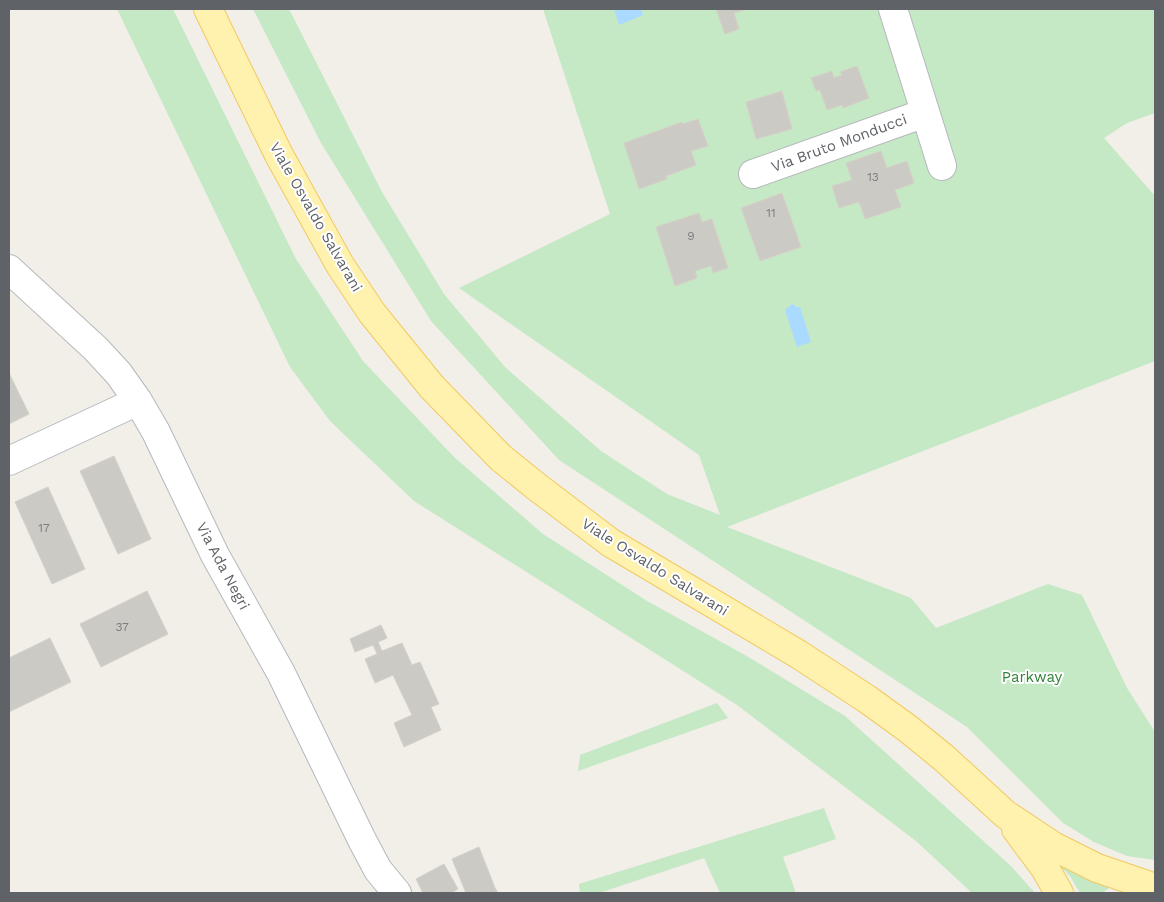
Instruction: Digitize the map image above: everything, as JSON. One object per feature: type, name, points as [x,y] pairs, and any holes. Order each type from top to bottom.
[{"type":"main road","name":"Viale Osvaldo Salvarani","points":[[208,9],[279,155],[340,265],[372,313],[432,387],[508,464],[611,543],[798,654],[868,699],[944,758],[1005,814],[1053,846],[1097,868],[1143,887]]},
{"type":"main road","name":"Viale Osvaldo Salvarani","points":[[1005,814],[1045,868],[1059,893]]},
{"type":"street","name":"Via Bruto Monducci","points":[[893,9],[942,166]]},
{"type":"street","name":"Via Bruto Monducci","points":[[753,174],[925,113]]},
{"type":"street","name":"Via Ada Negri","points":[[9,269],[96,349],[119,374],[138,401],[156,432],[215,555],[281,672],[362,840],[378,870],[397,893]]},
{"type":"street","points":[[9,462],[138,401]]},
{"type":"green space","points":[[117,9],[173,9],[296,259],[363,361],[454,457],[543,534],[647,601],[745,655],[845,716],[1011,866],[1035,893],[972,893],[916,841],[737,705],[414,501],[330,421],[290,367]]},
{"type":"green space","name":"Parkway","points":[[253,9],[289,9],[382,192],[444,294],[505,367],[601,451],[667,494],[720,515],[699,455],[459,288],[610,214],[543,9],[1155,9],[1155,113],[1127,123],[1104,138],[1155,196],[1155,361],[727,527],[911,598],[936,628],[1048,584],[1082,595],[1127,688],[1155,732],[1155,860],[1127,856],[1094,842],[1063,823],[967,727],[559,460],[431,321],[321,143]]},
{"type":"green space","points":[[717,703],[728,718],[578,771],[580,755]]},
{"type":"green space","points":[[824,808],[836,839],[783,857],[796,893],[720,893],[704,858],[599,893],[580,893],[579,884]]},
{"type":"green space","points":[[1056,862],[1083,877],[1112,886],[1102,893],[1080,893],[1070,876]]},
{"type":"water","points":[[614,9],[641,9],[643,15],[619,25]]},
{"type":"water","points":[[792,304],[800,307],[811,342],[797,347],[785,310]]},
{"type":"building","points":[[716,9],[748,9],[734,13],[739,29],[725,34]]},
{"type":"building","points":[[857,66],[869,98],[843,108],[842,105],[827,110],[820,90],[816,91],[811,78],[832,71],[834,78],[842,75],[840,72]]},
{"type":"building","points":[[782,91],[792,129],[756,139],[746,102]]},
{"type":"building","points":[[698,119],[708,146],[691,151],[696,165],[666,176],[667,179],[639,189],[624,143],[682,122],[683,124]]},
{"type":"building","points":[[881,151],[887,168],[907,161],[914,183],[895,190],[901,207],[865,219],[859,202],[839,208],[832,186],[852,180],[846,163]]},
{"type":"building","points":[[782,193],[801,247],[760,261],[741,208]]},
{"type":"building","points":[[699,213],[702,222],[712,219],[728,268],[713,273],[711,266],[695,271],[697,278],[675,286],[656,227]]},
{"type":"building","points":[[9,373],[29,414],[9,424]]},
{"type":"building","points":[[114,456],[151,539],[118,554],[80,471]]},
{"type":"building","points":[[48,487],[85,569],[52,584],[15,502]]},
{"type":"building","points":[[147,591],[168,634],[101,667],[80,624]]},
{"type":"building","points":[[381,625],[387,638],[378,642],[382,651],[402,643],[412,665],[420,662],[439,704],[431,707],[441,730],[404,747],[394,723],[412,715],[393,675],[375,683],[365,659],[377,654],[373,645],[355,652],[350,639]]},
{"type":"building","points":[[50,638],[71,682],[9,712],[9,658]]},
{"type":"building","points":[[479,847],[498,893],[466,893],[452,859]]},
{"type":"building","points":[[444,864],[458,889],[451,893],[423,893],[416,879]]}]
